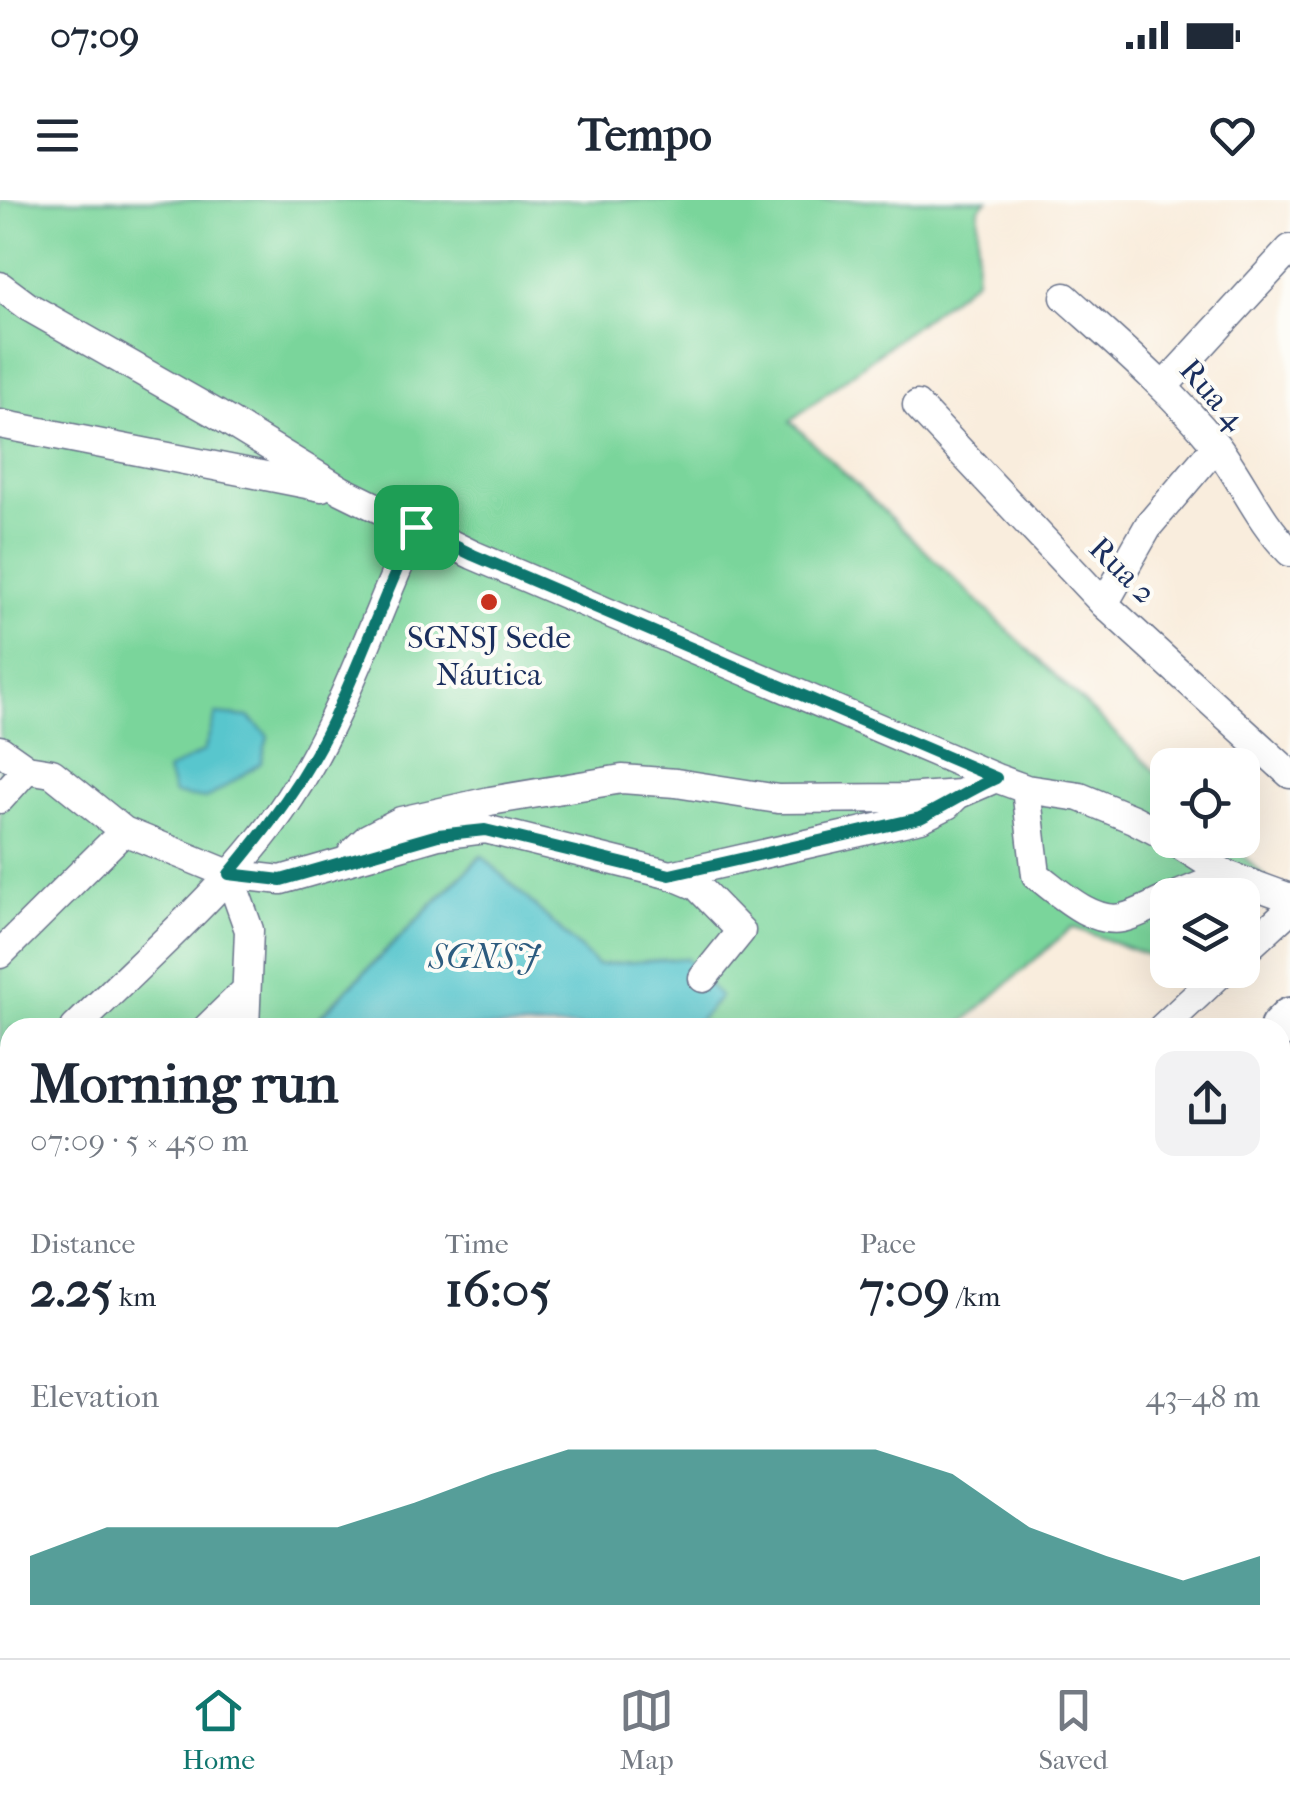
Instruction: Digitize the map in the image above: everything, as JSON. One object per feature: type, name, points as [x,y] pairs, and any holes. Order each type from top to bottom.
[{"type":"street","points":[[1163,387],[1290,249]]},
{"type":"street","points":[[0,286],[27,306],[215,412],[341,490],[473,555],[996,778],[1026,789],[1080,797],[1150,826]]},
{"type":"street","name":"Rua 4","points":[[1065,297],[1163,387],[1216,446],[1267,528],[1290,552]]},
{"type":"street","name":"Rua 2","points":[[917,405],[1104,604],[1290,774]]},
{"type":"street","points":[[0,424],[341,490]]},
{"type":"street","points":[[1104,604],[1150,525],[1216,446]]},
{"type":"street","points":[[85,1018],[229,874],[281,810],[332,721],[380,602],[416,527]]},
{"type":"street","points":[[0,750],[28,769],[52,773],[124,831],[229,874],[281,880],[438,835],[485,830],[670,875],[697,886],[741,932],[703,978]]},
{"type":"street","points":[[0,799],[28,769]]},
{"type":"street","points":[[340,864],[368,838],[402,821],[490,801],[622,779],[778,799],[958,794],[996,778]]},
{"type":"street","points":[[1026,789],[1036,875],[1084,910],[1104,916],[1120,919],[1150,906]]},
{"type":"street","points":[[670,875],[920,818],[947,805],[958,794]]},
{"type":"street","points":[[0,954],[124,831]]},
{"type":"street","points":[[1202,858],[1227,874],[1290,898]]},
{"type":"street","points":[[229,874],[248,930],[245,1018]]},
{"type":"street","points":[[1218,878],[1227,874]]},
{"type":"street","points":[[1260,936],[1290,909]]},
{"type":"street","points":[[1173,1018],[1205,988]]},
{"type":"street","points":[[218,1018],[244,992]]},
{"type":"green space","name":"SGNSJ Sede Náutica","points":[[0,200],[987,200],[979,208],[976,279],[790,421],[1150,767],[1150,858],[1245,858],[1267,879],[1260,885],[1260,878],[1150,878],[1150,956],[1072,927],[968,1018],[702,1018],[720,997],[686,959],[597,965],[481,856],[318,1018],[0,1018]]},
{"type":"water","points":[[216,714],[249,717],[268,736],[261,763],[206,799],[174,794],[167,771],[204,751]]},
{"type":"water","name":"SGNSJ","points":[[482,856],[597,965],[686,958],[720,997],[701,1018],[319,1018]]},
{"type":"place","name":"SGNSJ Sede Náutica","points":[[489,602]]},
{"type":"route","points":[[416,527],[473,555],[996,778],[958,794],[947,805],[920,818],[670,875],[485,830],[438,835],[281,880],[229,874],[281,810],[332,721],[380,602],[416,527]]}]
